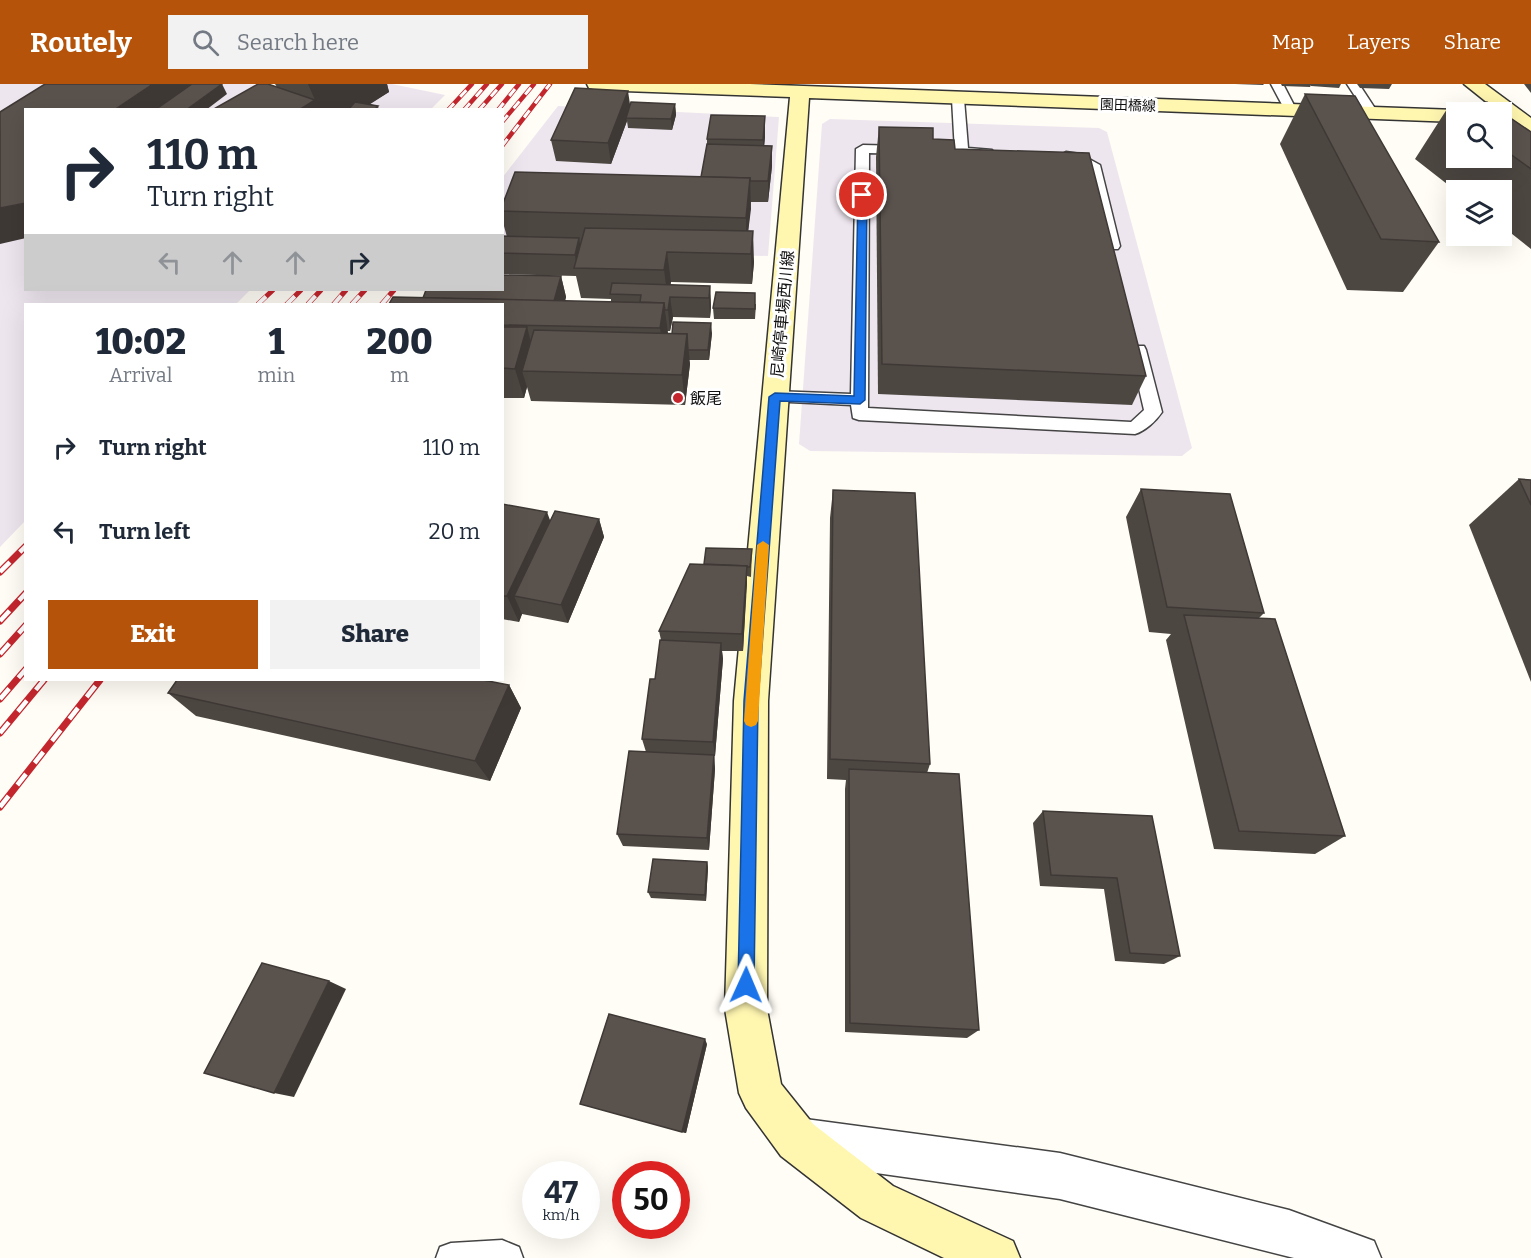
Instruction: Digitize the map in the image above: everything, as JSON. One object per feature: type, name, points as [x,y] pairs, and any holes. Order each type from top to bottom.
[{"type":"main road","points":[[596,84],[800,93]]},
{"type":"main road","points":[[1473,84],[1520,120]]},
{"type":"main road","name":"園田橋線","points":[[800,93],[1446,116]]},
{"type":"main road","name":"尼崎停車場西川線","points":[[800,93],[751,701],[746,1009],[761,1093],[797,1140],[878,1202],[996,1258]]},
{"type":"street","points":[[797,1140],[1060,1176],[1289,1233],[1357,1258]]},
{"type":"lane","points":[[1276,84],[1291,111]]},
{"type":"lane","points":[[1353,84],[1372,113]]},
{"type":"lane","points":[[958,99],[957,152],[1007,154]]},
{"type":"lane","points":[[918,151],[863,149],[859,414],[1135,428],[1153,412],[1134,333]]},
{"type":"lane","points":[[1052,156],[1075,157],[1093,165],[1118,266]]},
{"type":"lane","points":[[775,397],[860,400]]},
{"type":"lane","points":[[451,1258],[502,1255],[508,1258]]},
{"type":"shaded area","points":[[0,84],[245,84],[293,87],[297,84],[392,84],[445,95],[432,108],[24,108],[24,291],[249,291],[237,303],[24,303],[24,522],[0,547]]},
{"type":"shaded area","points":[[558,106],[779,117],[768,256],[504,249],[504,175]]},
{"type":"shaded area","points":[[830,119],[1099,128],[1107,132],[1192,448],[1182,456],[810,451],[799,444],[822,124]]},
{"type":"building","points":[[45,84],[153,84],[117,108],[24,108],[24,203],[0,208],[0,112]]},
{"type":"building","points":[[192,84],[222,84],[189,108],[158,108]]},
{"type":"building","points":[[258,84],[268,84],[315,100],[302,108],[216,108]]},
{"type":"building","points":[[575,88],[628,91],[608,143],[551,140]]},
{"type":"building","points":[[1305,94],[1355,96],[1439,242],[1381,239]]},
{"type":"building","points":[[355,102],[378,106],[376,108],[350,108]]},
{"type":"building","points":[[631,102],[675,104],[671,119],[626,118]]},
{"type":"building","points":[[711,115],[765,116],[763,140],[707,139]]},
{"type":"building","points":[[1512,119],[1531,132],[1531,169],[1512,155]]},
{"type":"building","points":[[879,127],[933,128],[933,139],[954,140],[955,149],[1089,153],[1146,376],[882,364]]},
{"type":"building","points":[[707,144],[772,146],[768,181],[750,181],[750,178],[701,177]]},
{"type":"building","points":[[515,172],[750,178],[746,218],[504,211],[504,201]]},
{"type":"building","points":[[585,228],[753,231],[751,254],[667,252],[664,270],[574,268]]},
{"type":"building","points":[[504,236],[579,238],[575,255],[504,253]]},
{"type":"building","points":[[504,275],[561,276],[554,301],[423,298],[426,291],[504,291]]},
{"type":"building","points":[[612,283],[710,286],[709,298],[670,297],[668,310],[665,310],[664,303],[640,302],[641,295],[610,294]]},
{"type":"building","points":[[716,292],[755,293],[755,309],[713,308]]},
{"type":"building","points":[[393,297],[664,303],[660,328],[504,325],[504,303],[390,303]]},
{"type":"building","points":[[673,322],[711,323],[708,350],[688,350],[687,334],[672,334]]},
{"type":"building","points":[[504,327],[527,327],[515,369],[504,368]]},
{"type":"building","points":[[534,330],[687,334],[682,375],[522,371]]},
{"type":"building","points":[[1519,479],[1531,480],[1531,505]]},
{"type":"building","points":[[1141,489],[1230,494],[1264,613],[1167,607]]},
{"type":"building","points":[[833,490],[915,493],[930,764],[830,759]]},
{"type":"building","points":[[504,504],[547,512],[507,596],[504,596]]},
{"type":"building","points":[[555,511],[599,519],[561,605],[514,596]]},
{"type":"building","points":[[706,548],[752,549],[750,567],[704,564]]},
{"type":"building","points":[[690,564],[747,566],[742,634],[659,631]]},
{"type":"building","points":[[1184,615],[1275,619],[1345,836],[1239,831]]},
{"type":"building","points":[[660,640],[721,643],[713,742],[642,739],[650,679],[655,679]]},
{"type":"building","points":[[176,681],[488,681],[509,685],[475,761],[168,693]]},
{"type":"building","points":[[629,751],[714,755],[707,838],[617,834]]},
{"type":"building","points":[[849,769],[959,774],[979,1030],[850,1023]]},
{"type":"building","points":[[1043,811],[1152,816],[1180,956],[1130,953],[1117,878],[1051,875]]},
{"type":"building","points":[[653,859],[707,862],[705,895],[648,892]]},
{"type":"building","points":[[262,963],[329,981],[274,1093],[204,1073]]},
{"type":"building","points":[[609,1014],[705,1039],[682,1132],[580,1104]]},
{"type":"railway","points":[[450,108],[472,84]]},
{"type":"railway","points":[[466,108],[487,84]]},
{"type":"railway","points":[[481,108],[502,84]]},
{"type":"railway","points":[[500,108],[519,84]]},
{"type":"railway","points":[[504,120],[534,84]]},
{"type":"railway","points":[[504,143],[550,84]]},
{"type":"railway","points":[[259,303],[272,291]]},
{"type":"railway","points":[[288,303],[300,291]]},
{"type":"railway","points":[[309,303],[320,291]]},
{"type":"railway","points":[[335,303],[345,291]]},
{"type":"railway","points":[[353,303],[364,291]]},
{"type":"railway","points":[[383,303],[393,291]]},
{"type":"railway","points":[[0,572],[24,548]]},
{"type":"railway","points":[[0,621],[24,595]]},
{"type":"railway","points":[[0,654],[24,627]]},
{"type":"railway","points":[[0,699],[24,671]]},
{"type":"railway","points":[[0,733],[43,681]]},
{"type":"railway","points":[[0,807],[99,681]]},
{"type":"slow traffic","points":[[751,721],[763,545]]},
{"type":"place","name":"飯尾","points":[[678,398]]},
{"type":"route","points":[[746,985],[751,701],[775,397],[860,400],[862,195]]}]
